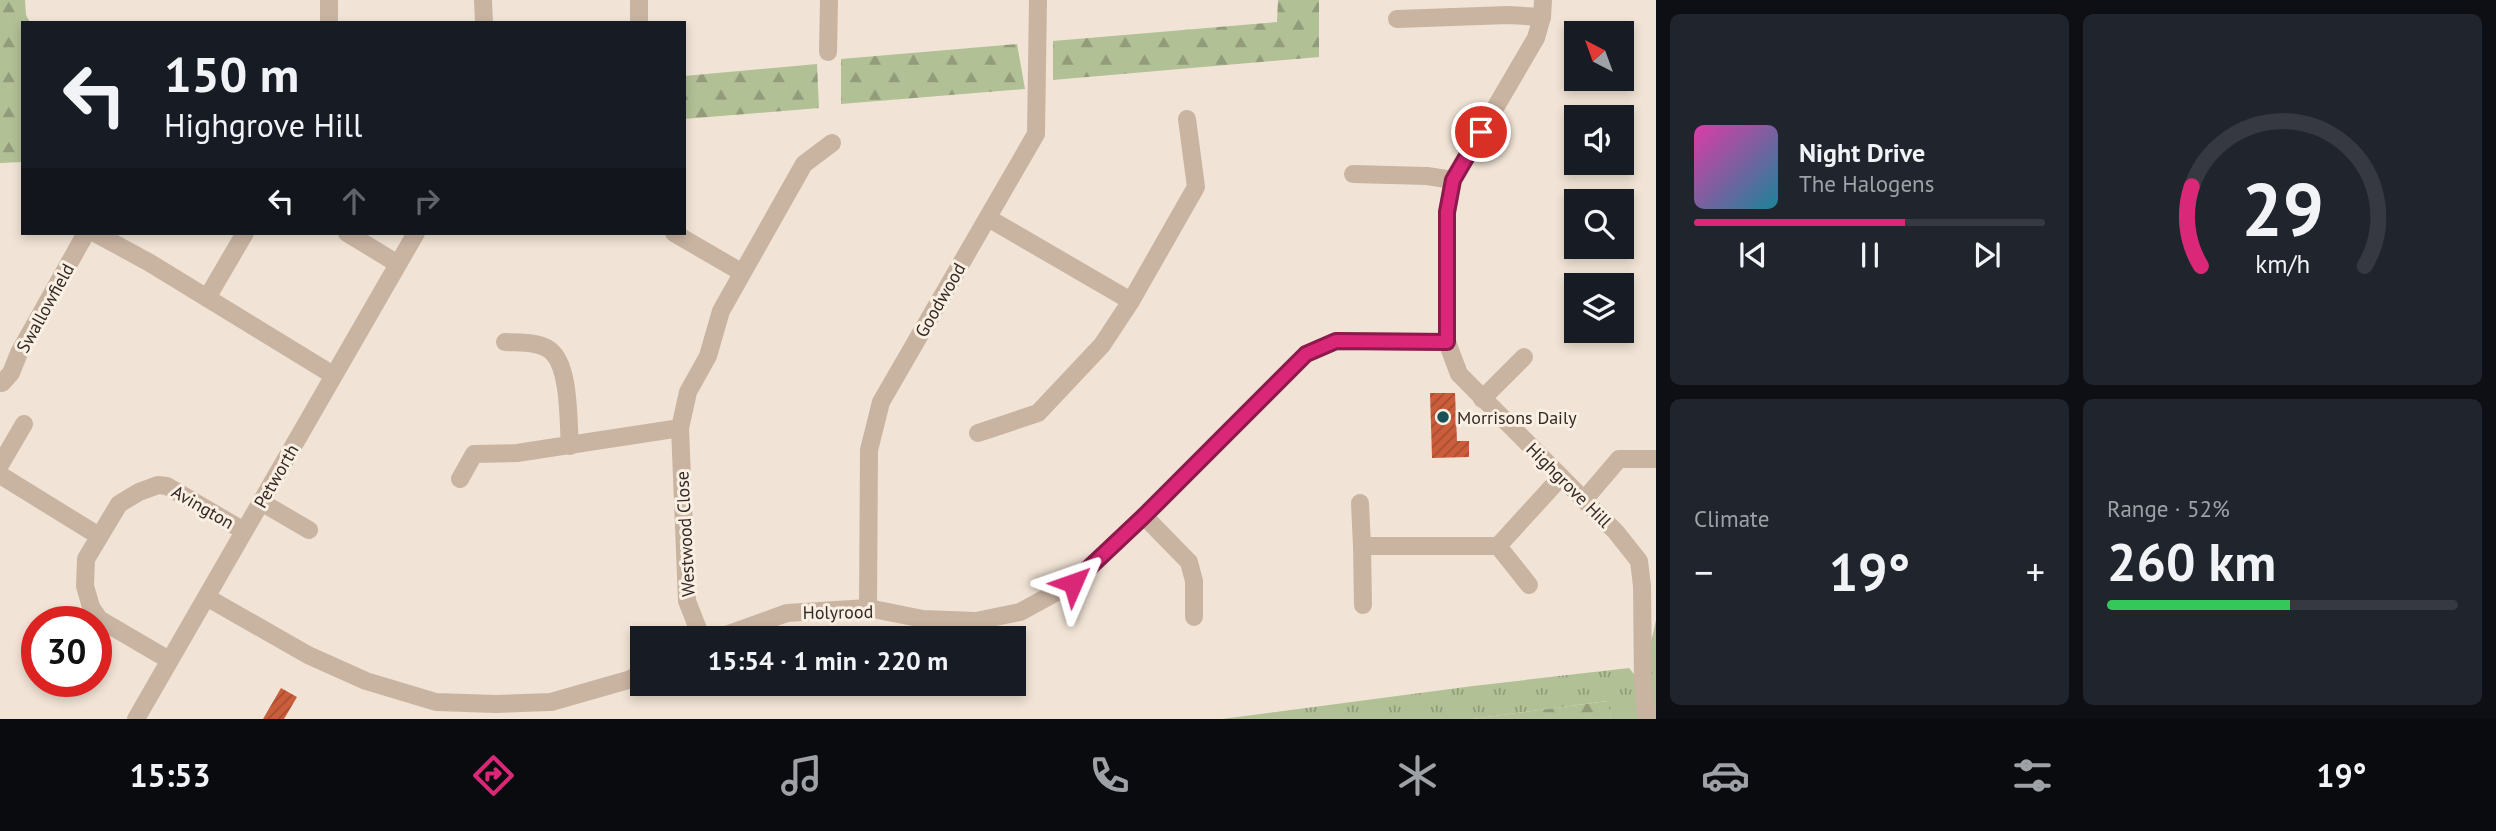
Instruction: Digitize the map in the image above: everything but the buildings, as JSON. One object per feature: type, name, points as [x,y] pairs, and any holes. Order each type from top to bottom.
[{"type":"street","points":[[328,21],[329,0]]},
{"type":"street","points":[[483,0],[484,21]]},
{"type":"street","points":[[639,0],[639,21]]},
{"type":"street","points":[[828,52],[829,0]]},
{"type":"street","name":"Goodwood","points":[[868,608],[869,450],[881,402],[1036,134],[1038,0]]},
{"type":"street","points":[[1397,19],[1508,15],[1542,8]]},
{"type":"street","name":"Highgrove Hill","points":[[1542,8],[1536,38],[1453,180],[1447,212],[1447,342],[1459,374],[1615,532],[1639,561],[1649,586],[1643,684],[1647,719]]},
{"type":"street","points":[[978,433],[1038,413],[1102,345],[1196,187],[1187,119]]},
{"type":"street","name":"Westwood Close","points":[[697,626],[687,601],[680,428],[688,392],[708,356],[720,311],[741,272],[804,164],[832,143]]},
{"type":"street","points":[[1353,174],[1427,176],[1453,180]]},
{"type":"street","points":[[988,218],[1130,301]]},
{"type":"street","name":"Swallowfield","points":[[2,383],[11,373],[19,353],[85,235]]},
{"type":"street","points":[[98,235],[333,375]]},
{"type":"street","points":[[207,298],[245,235]]},
{"type":"street","points":[[350,235],[398,264]]},
{"type":"street","name":"Petworth","points":[[136,719],[415,235]]},
{"type":"street","points":[[677,235],[741,272]]},
{"type":"street","name":"Holyrood","points":[[750,626],[787,612],[868,608],[923,619],[976,621],[1020,612],[1073,583],[1306,354],[1336,341],[1447,342]]},
{"type":"street","points":[[505,342],[534,344],[552,352],[563,369],[570,446]]},
{"type":"street","points":[[1482,399],[1524,357]]},
{"type":"street","points":[[0,465],[23,425]]},
{"type":"street","points":[[460,479],[474,454],[517,453],[680,428]]},
{"type":"street","points":[[1584,500],[1619,459],[1656,458]]},
{"type":"street","points":[[0,475],[99,536]]},
{"type":"street","points":[[1362,546],[1498,546],[1561,477]]},
{"type":"street","name":"Avington","points":[[169,660],[99,619],[91,607],[85,586],[86,559],[99,536],[119,504],[158,485],[167,486],[244,531]]},
{"type":"street","points":[[261,502],[309,530]]},
{"type":"street","points":[[1360,503],[1363,606]]},
{"type":"street","points":[[1144,516],[1189,562],[1194,581],[1194,617]]},
{"type":"street","points":[[1498,546],[1529,585]]},
{"type":"street","points":[[208,598],[308,656],[366,681],[436,702],[496,704],[552,710],[630,679]]},
{"type":"green space","points":[[0,0],[25,0],[29,21],[21,21],[21,162],[0,163]]},
{"type":"green space","points":[[1278,0],[1319,0],[1319,57],[1053,80],[1053,41],[1277,22]]},
{"type":"green space","points":[[1017,44],[1025,89],[841,104],[841,59]]},
{"type":"green space","points":[[817,64],[819,108],[686,119],[686,76]]},
{"type":"green space","points":[[1656,620],[1656,719],[1611,719],[1607,701],[1472,719],[1222,719],[1629,668],[1642,684]]},
{"type":"green space","points":[[1608,701],[1611,719],[1472,719]]},
{"type":"place","name":"Morrisons Daily","points":[[1443,417]]},
{"type":"route","points":[[1073,583],[1306,354],[1336,341],[1447,342],[1447,212],[1453,180],[1481,132]]}]
